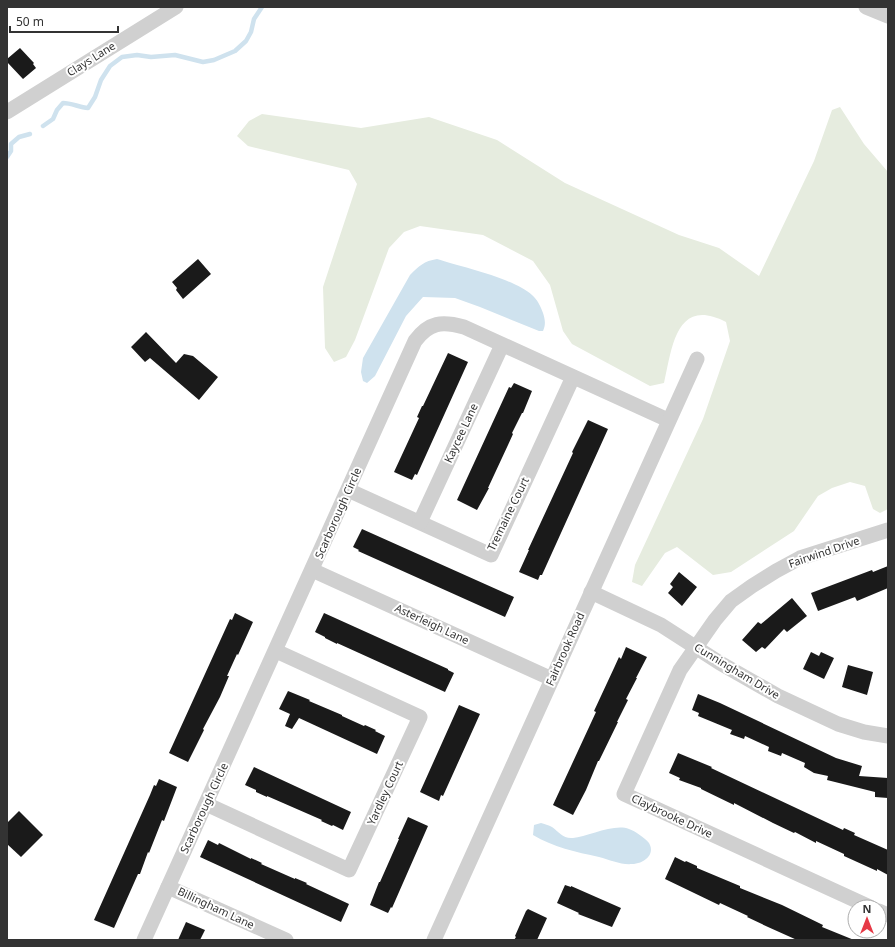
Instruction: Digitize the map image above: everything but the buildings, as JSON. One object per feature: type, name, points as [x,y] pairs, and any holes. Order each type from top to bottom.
[{"type":"street","name":"Clays Lane","points":[[7,112],[176,7]]},
{"type":"street","points":[[866,7],[888,16]]},
{"type":"street","name":"Scarborough Circle","points":[[144,940],[415,341],[421,333],[431,326],[441,323],[464,327],[668,420]]},
{"type":"street","name":"Kaycee Lane","points":[[420,522],[502,345]]},
{"type":"street","name":"Fairbrook Road","points":[[434,940],[668,420],[697,359]]},
{"type":"street","name":"Tremaine Court","points":[[348,490],[491,555],[572,377]]},
{"type":"street","name":"Fairwind Drive","points":[[696,646],[731,601],[776,570],[800,558],[888,530]]},
{"type":"street","name":"Asterleigh Lane","points":[[312,570],[552,679]]},
{"type":"street","name":"Cunningham Drive","points":[[591,592],[661,625],[696,646],[720,663],[778,696],[838,724],[864,732],[888,736]]},
{"type":"street","name":"Claybrooke Drive","points":[[696,646],[680,670],[624,794],[853,899]]},
{"type":"street","name":"Yardley Court","points":[[206,804],[349,870],[420,717],[276,651]]},
{"type":"street","name":"Billingham Lane","points":[[168,886],[286,940]]},
{"type":"shaded area","points":[[840,107],[864,144],[888,172],[888,509],[880,513],[873,509],[865,486],[850,482],[832,488],[818,496],[794,531],[731,572],[713,575],[677,547],[665,553],[642,586],[632,582],[635,565],[703,419],[730,341],[726,322],[709,316],[696,316],[687,321],[679,330],[674,341],[664,383],[650,386],[572,344],[563,331],[550,285],[533,261],[483,235],[420,226],[404,232],[389,248],[355,340],[346,357],[334,362],[325,348],[323,287],[357,184],[349,170],[248,146],[237,136],[249,121],[262,114],[361,128],[429,117],[497,140],[565,183],[679,235],[719,248],[759,276],[814,161],[832,110]]},
{"type":"water","points":[[437,259],[500,278],[523,289],[534,297],[541,308],[545,322],[543,331],[539,331],[455,298],[423,297],[406,316],[375,376],[367,383],[363,381],[361,372],[363,358],[410,275],[422,264]]},
{"type":"water","points":[[541,823],[551,826],[564,836],[570,838],[608,829],[629,829],[637,833],[649,843],[651,847],[650,855],[644,861],[636,864],[624,864],[565,849],[533,835],[534,825]]},
{"type":"waterway","points":[[43,126],[53,119],[57,110],[63,103],[88,108],[95,97],[101,80],[110,66],[122,57],[137,55],[151,57],[175,55],[203,62],[214,60],[235,51],[246,41],[251,32],[254,19],[262,7]]},
{"type":"waterway","points":[[7,157],[11,151],[11,144],[19,137],[30,134]]}]
